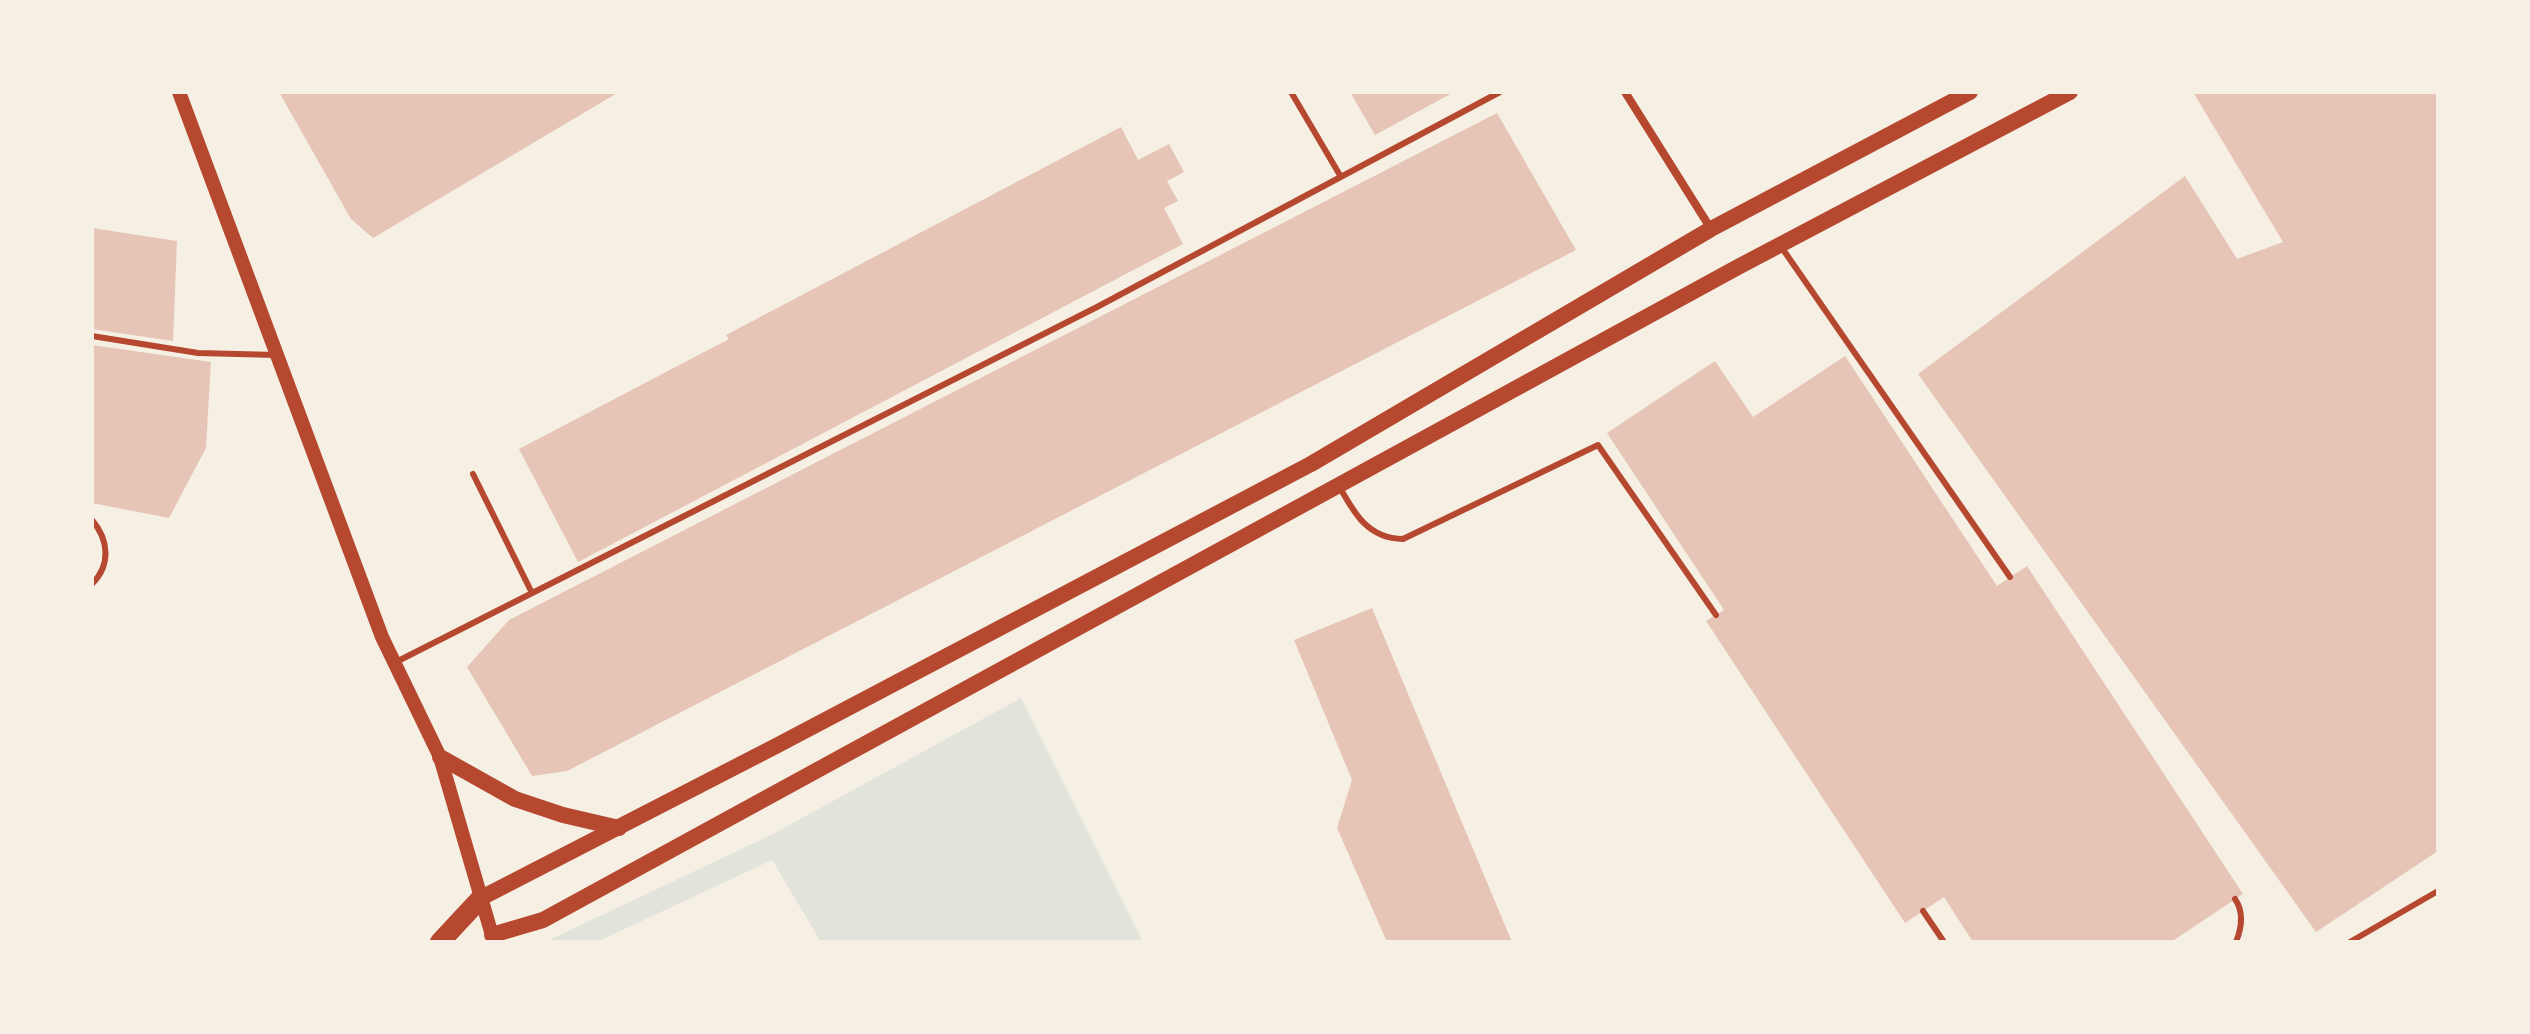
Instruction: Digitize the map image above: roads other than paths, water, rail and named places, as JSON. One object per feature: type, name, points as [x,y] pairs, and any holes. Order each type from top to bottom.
[{"type":"main road","points":[[440,942],[481,898],[1311,464],[1711,229],[1970,92]]},
{"type":"main road","points":[[493,939],[543,920],[1780,245],[2070,92]]},
{"type":"main road","points":[[440,757],[515,799],[563,815],[619,828]]},
{"type":"street","points":[[179,92],[382,637],[440,757],[493,939]]},
{"type":"street","points":[[1625,92],[1711,229]]},
{"type":"lane","points":[[1291,92],[1341,177]]},
{"type":"lane","points":[[394,663],[1097,307],[1500,92]]},
{"type":"lane","points":[[1780,245],[2010,577]]},
{"type":"lane","points":[[92,336],[198,353],[277,355]]},
{"type":"lane","points":[[1338,485],[1356,515],[1370,529],[1381,535],[1403,539],[1598,445],[1716,615]]},
{"type":"lane","points":[[473,474],[532,593]]},
{"type":"lane","points":[[92,520],[106,544],[103,571],[92,584]]},
{"type":"lane","points":[[2350,942],[2438,891]]},
{"type":"lane","points":[[2235,899],[2241,908],[2241,929],[2236,942]]},
{"type":"lane","points":[[1923,911],[1944,942]]}]
